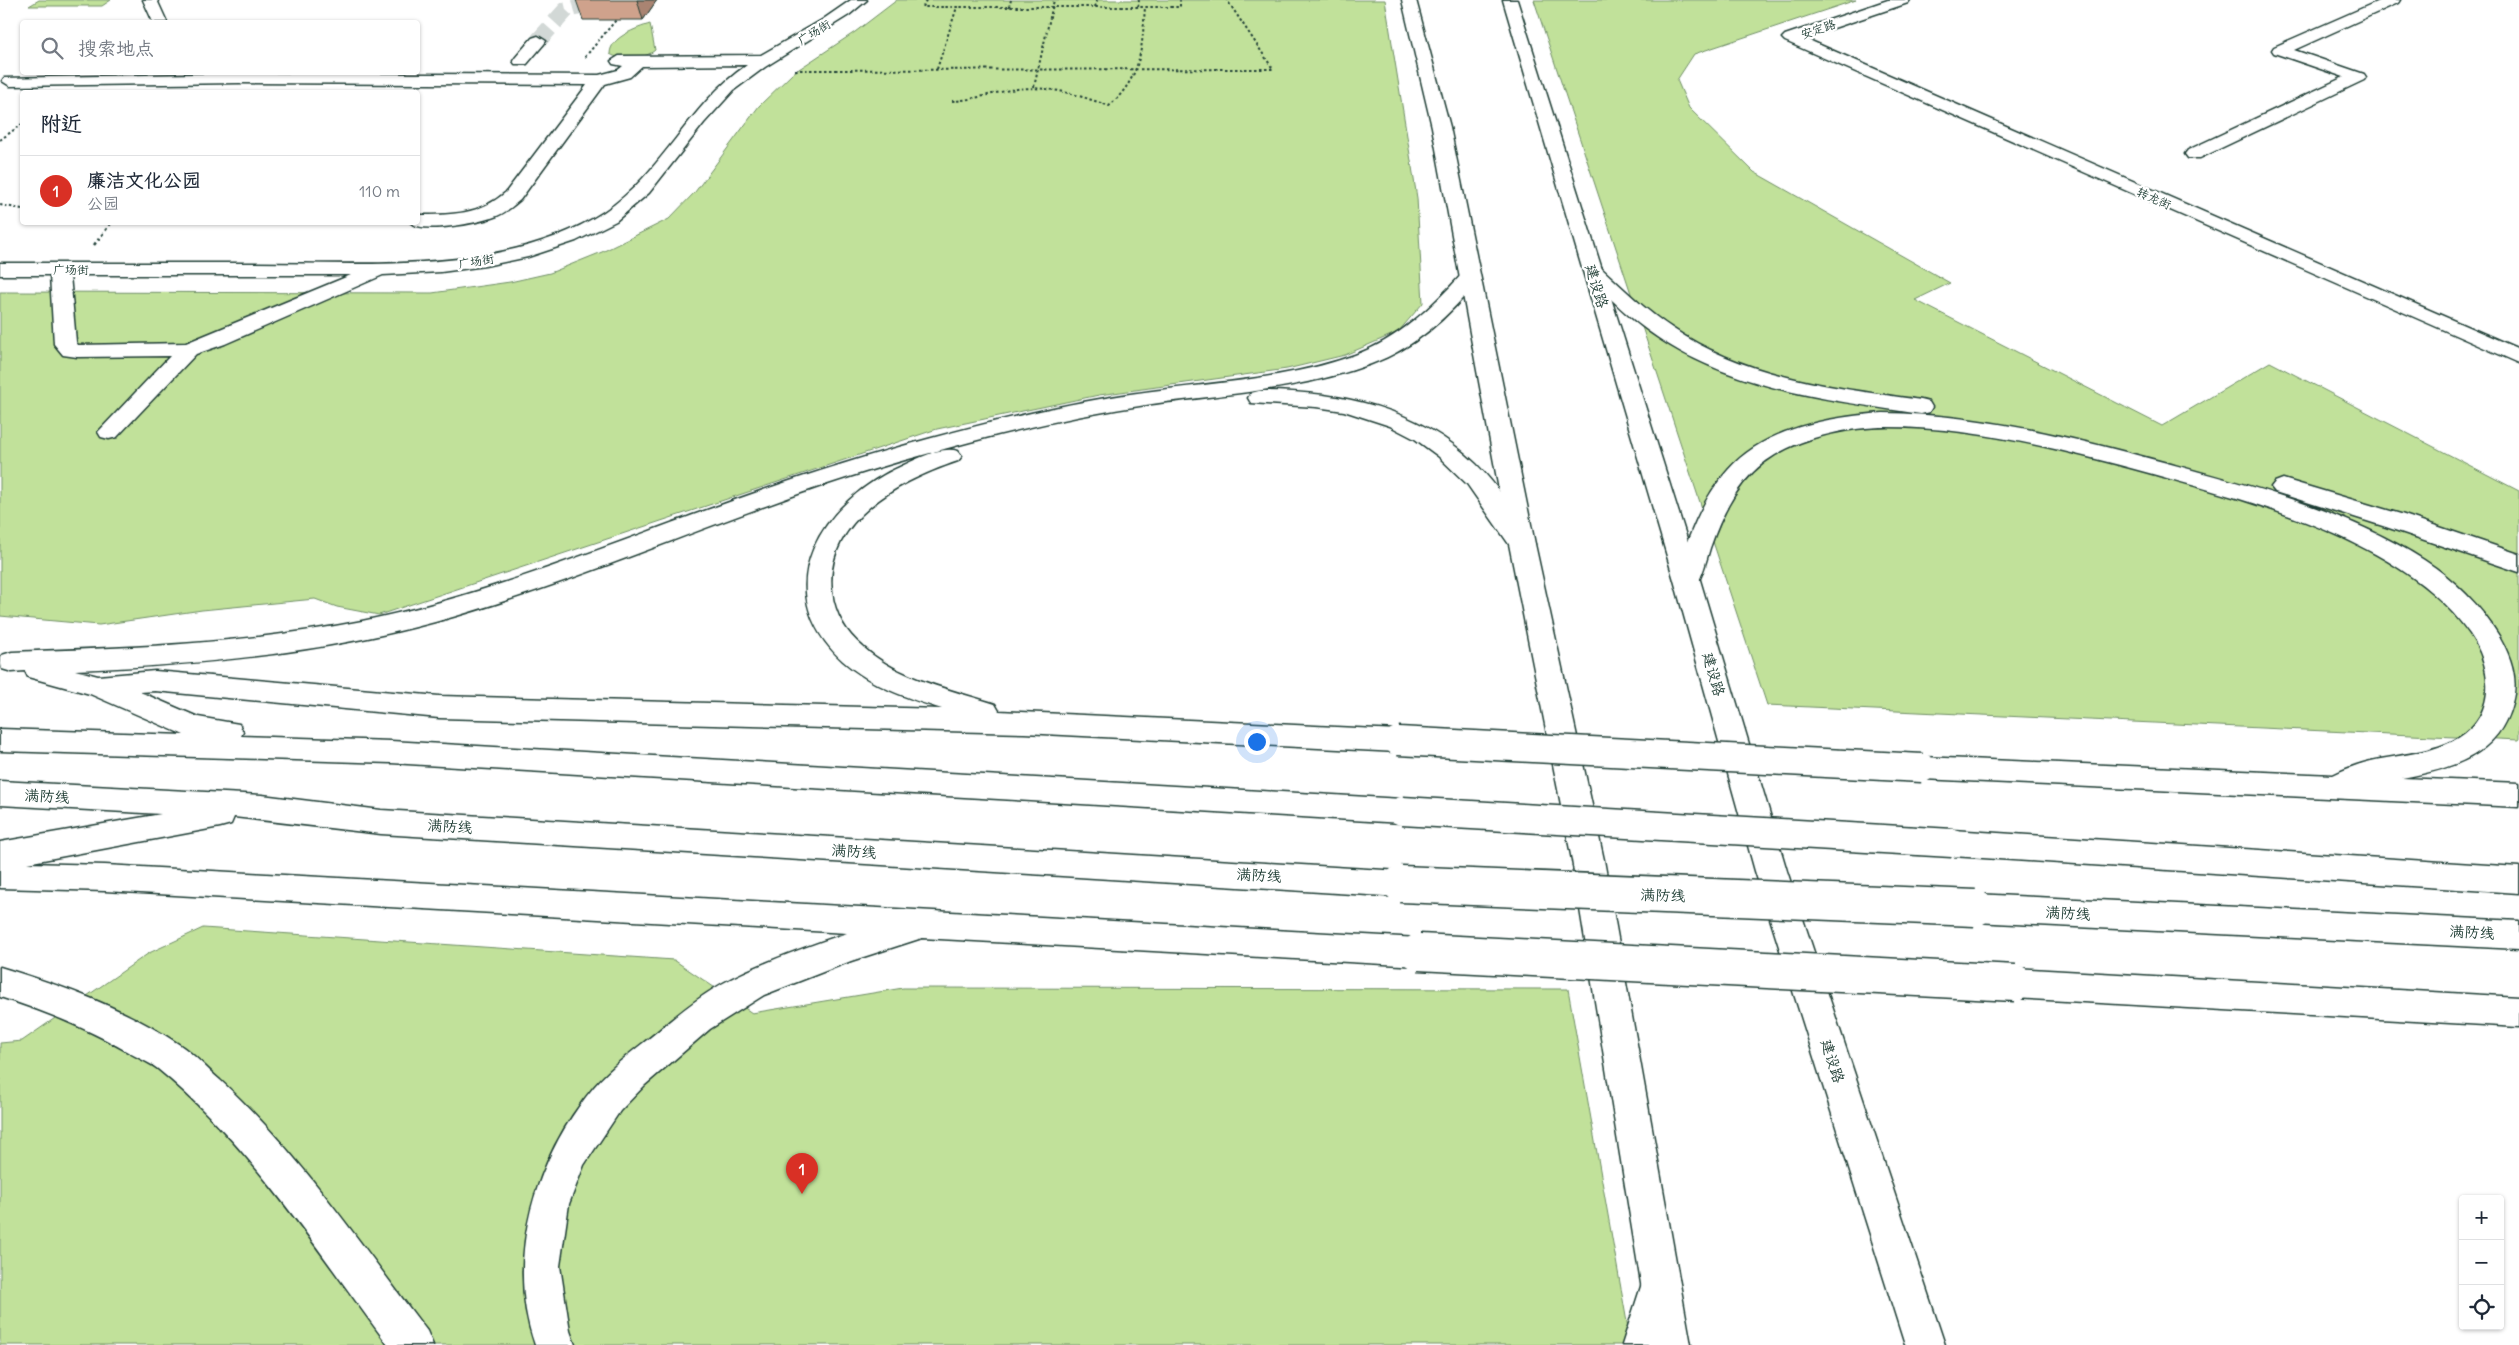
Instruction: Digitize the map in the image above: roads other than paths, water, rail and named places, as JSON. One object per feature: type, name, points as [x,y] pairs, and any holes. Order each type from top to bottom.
[{"type":"main road","points":[[150,0],[159,20]]},
{"type":"main road","name":"广场街","points":[[0,269],[384,269],[435,267],[508,256],[566,238],[610,216],[636,197],[724,90],[767,60],[810,36],[860,0]]},
{"type":"main road","points":[[1409,0],[1441,127],[1522,544],[1588,860],[1671,1345]]},
{"type":"main road","name":"建设路","points":[[1510,0],[1687,580],[1772,870],[1925,1345]]},
{"type":"main road","name":"安定路","points":[[1790,38],[1903,0]]},
{"type":"main road","points":[[2194,154],[2358,77],[2280,50],[2393,0]]},
{"type":"main road","name":"转龙街","points":[[1790,38],[2519,357]]},
{"type":"main road","points":[[521,61],[538,41]]},
{"type":"main road","points":[[581,61],[767,60]]},
{"type":"main road","points":[[502,61],[538,61]]},
{"type":"main road","points":[[10,81],[361,78],[599,80],[624,74],[638,61]]},
{"type":"main road","points":[[348,90],[361,78]]},
{"type":"main road","points":[[420,221],[467,218],[502,206],[513,196],[599,80]]},
{"type":"main road","points":[[60,269],[65,344],[71,350],[162,351],[188,349],[217,339],[384,269]]},
{"type":"main road","points":[[1593,271],[1665,333],[1716,362],[1752,374],[1831,392],[2069,431],[2146,449],[2255,478],[2395,521],[2519,563]]},
{"type":"main road","points":[[6,662],[106,659],[248,647],[344,634],[422,616],[554,575],[783,490],[920,448],[1021,422],[1100,406],[1292,379],[1345,365],[1389,349],[1409,337],[1446,304],[1470,277]]},
{"type":"main road","points":[[109,432],[188,349]]},
{"type":"main road","points":[[1024,722],[937,698],[905,686],[879,673],[853,654],[836,637],[822,610],[816,583],[821,562],[831,537],[840,522],[852,510],[899,477],[941,459],[1026,436],[1120,416],[1254,398],[1312,398],[1338,402],[1380,413],[1419,431],[1436,442],[1469,471],[1522,544]]},
{"type":"main road","points":[[1687,580],[1714,507],[1740,471],[1766,451],[1798,438],[1822,430],[1861,423],[1904,421],[2002,432],[2116,457],[2268,500],[2303,512],[2371,542],[2404,560],[2436,581],[2478,624],[2496,656],[2501,672],[2502,686],[2497,707],[2484,734],[2467,746],[2425,762],[2366,774],[2335,787]]},
{"type":"main road","points":[[6,662],[98,686],[194,727],[391,752]]},
{"type":"main road","points":[[98,686],[155,682],[439,707],[1024,722],[1922,768],[2519,795]]},
{"type":"main road","points":[[0,740],[391,752],[1952,843],[2519,880]]},
{"type":"main road","name":"满防线","points":[[0,793],[262,807],[381,822],[1401,884],[1975,908],[2519,935]]},
{"type":"main road","points":[[0,855],[262,807]]},
{"type":"main road","points":[[0,875],[927,923],[1419,952],[2016,982],[2519,1012]]},
{"type":"main road","points":[[555,1345],[550,1331],[541,1266],[550,1204],[570,1154],[607,1099],[633,1073],[698,1018],[752,986],[846,948],[927,923]]},
{"type":"main road","points":[[0,982],[58,1000],[111,1024],[169,1057],[223,1107],[268,1154],[413,1345]]},
{"type":"main road","points":[[2476,1008],[2519,1021]]},
{"type":"main road","points":[[1642,1345],[1660,1285]]},
{"type":"tunnel","points":[[538,41],[566,10],[582,6]]},
{"type":"place","name":"廉洁文化公园","points":[[802,1194]]}]
